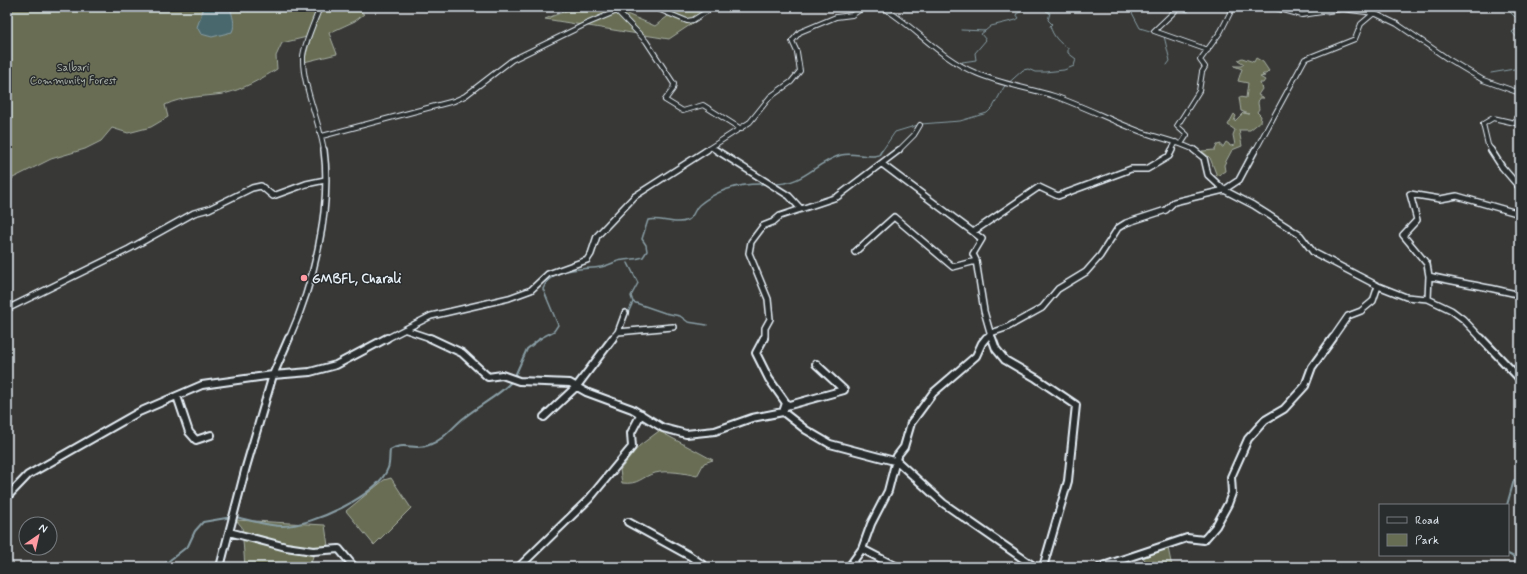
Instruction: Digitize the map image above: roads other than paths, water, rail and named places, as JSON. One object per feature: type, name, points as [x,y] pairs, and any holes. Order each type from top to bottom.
[{"type":"street","points":[[220,567],[231,522],[273,375],[296,325],[312,274],[319,244],[326,180],[322,136],[305,76],[303,56],[320,7]]},
{"type":"street","points":[[322,136],[454,101],[465,96],[512,60],[616,9],[639,7]]},
{"type":"street","points":[[653,7],[687,21],[693,20],[714,7]]},
{"type":"street","points":[[7,497],[28,474],[139,412],[202,385],[273,375],[310,372],[336,365],[431,316],[509,298],[531,290],[548,274],[586,260],[591,254],[597,236],[635,196],[650,185],[741,129],[750,122],[770,97],[791,82],[800,71],[797,52],[792,41],[795,37],[809,28],[836,17],[852,15],[864,7]]},
{"type":"street","points":[[882,7],[894,13],[912,27],[921,37],[952,63],[999,82],[1055,97],[1140,130],[1176,142],[1204,156],[1207,162],[1208,176],[1224,190],[1253,205],[1300,235],[1313,252],[1378,286],[1406,297],[1428,299],[1451,310],[1463,319],[1520,379]]},
{"type":"street","points":[[1181,144],[1187,135],[1177,126],[1199,91],[1202,72],[1205,67],[1200,60],[1221,31],[1232,9],[1242,7]]},
{"type":"street","points":[[1272,7],[1302,15],[1342,9],[1374,13],[1397,24],[1448,59],[1483,80],[1520,93]]},
{"type":"street","points":[[849,567],[862,549],[871,524],[888,491],[897,456],[904,447],[911,423],[933,394],[948,379],[966,366],[976,356],[982,343],[991,333],[1006,328],[1042,308],[1058,289],[1086,272],[1100,256],[1118,228],[1126,223],[1166,210],[1174,202],[1224,190],[1239,180],[1305,59],[1355,39],[1361,24],[1374,13],[1376,7]]},
{"type":"street","points":[[616,9],[646,41],[674,84],[673,89],[664,100],[683,111],[703,105],[741,129]]},
{"type":"street","points":[[1175,11],[1154,31],[1208,50]]},
{"type":"street","points":[[1520,115],[1516,118],[1515,123],[1493,118],[1484,124],[1488,146],[1502,167],[1520,188]]},
{"type":"street","points":[[785,409],[786,403],[760,366],[756,353],[765,336],[765,328],[770,318],[768,299],[749,253],[751,242],[763,226],[773,222],[780,216],[837,197],[882,164],[907,143],[920,125]]},
{"type":"street","points":[[973,232],[1038,187],[1058,196],[1131,169],[1146,169],[1169,156],[1176,142]]},
{"type":"street","points":[[712,148],[789,196],[801,209]]},
{"type":"street","points":[[882,164],[982,239],[973,254],[976,261],[994,346],[1001,356],[1076,404],[1068,481],[1042,567]]},
{"type":"street","points":[[7,309],[129,249],[194,213],[209,209],[252,188],[261,186],[273,196],[306,184],[326,180]]},
{"type":"street","points":[[1428,299],[1429,276],[1427,264],[1403,235],[1418,220],[1410,194],[1440,199],[1457,196],[1520,214]]},
{"type":"street","points":[[855,252],[894,217],[953,267],[976,261]]},
{"type":"street","points":[[1429,276],[1463,284],[1490,287],[1520,295]]},
{"type":"street","points":[[1100,567],[1187,538],[1204,540],[1216,526],[1228,504],[1232,493],[1231,477],[1238,457],[1248,439],[1265,420],[1284,408],[1305,386],[1312,367],[1348,316],[1361,311],[1373,301],[1378,286]]},
{"type":"street","points":[[544,417],[577,386],[618,332],[625,313]]},
{"type":"street","points":[[618,332],[673,327]]},
{"type":"street","points":[[406,330],[425,336],[462,353],[488,377],[502,375],[520,381],[570,383],[586,392],[632,409],[663,428],[686,434],[715,431],[844,390],[816,364]]},
{"type":"street","points":[[177,396],[189,432],[196,440],[211,435]]},
{"type":"street","points":[[785,409],[806,430],[830,444],[898,462],[943,503],[1035,567]]},
{"type":"street","points":[[519,567],[588,499],[632,447],[631,433],[640,414]]},
{"type":"street","points":[[628,522],[690,556],[706,567]]},
{"type":"street","points":[[229,532],[286,547],[313,551],[339,548],[354,567]]},
{"type":"street","points":[[862,549],[897,567]]},
{"type":"water","points":[[196,7],[230,7],[234,23],[232,32],[212,37],[201,34],[197,27],[203,10]]},
{"type":"waterway","points":[[985,31],[991,26],[1016,20],[1019,18],[1016,14],[1032,7]]},
{"type":"waterway","points":[[921,124],[960,121],[987,113],[993,107],[1004,87],[1023,70],[1028,69],[1035,72],[1045,72],[1064,70],[1074,66],[1076,59],[1068,53],[1068,48],[1057,39],[1051,30],[1050,26],[1052,24],[1048,20],[1050,13],[1046,11],[1048,7]]},
{"type":"waterway","points":[[1129,7],[1140,28],[1153,32]]},
{"type":"waterway","points":[[1180,9],[1188,12],[1190,7]]},
{"type":"waterway","points":[[1379,11],[1405,10],[1409,7]]},
{"type":"waterway","points":[[1500,7],[1509,11],[1518,20],[1515,20],[1516,22],[1520,23]]},
{"type":"waterway","points":[[1520,26],[1512,32],[1520,41]]},
{"type":"waterway","points":[[961,30],[985,31]]},
{"type":"waterway","points":[[963,65],[962,62],[976,60],[975,53],[986,40],[981,34],[985,31]]},
{"type":"waterway","points":[[1164,36],[1170,61],[1167,65]]},
{"type":"waterway","points":[[1491,73],[1520,68]]},
{"type":"waterway","points":[[985,74],[1003,82]]},
{"type":"waterway","points":[[882,151],[895,132],[918,125]]},
{"type":"waterway","points":[[774,184],[794,181],[824,163],[841,155],[849,154],[874,156],[879,155],[882,150]]},
{"type":"waterway","points":[[539,339],[554,331],[558,325],[543,289],[552,277],[559,273],[576,269],[601,267],[618,261],[643,257],[647,251],[646,245],[642,239],[648,220],[653,219],[683,222],[690,219],[699,205],[706,199],[722,191],[739,186],[766,184]]},
{"type":"waterway","points":[[628,263],[638,283],[631,296],[633,302]]},
{"type":"waterway","points":[[627,315],[633,302]]},
{"type":"waterway","points":[[633,302],[665,313],[680,316],[688,322],[707,325]]},
{"type":"waterway","points":[[514,378],[527,349],[541,338]]},
{"type":"waterway","points":[[235,517],[277,526],[295,525],[310,521],[342,508],[358,499],[382,479],[389,466],[390,450],[400,446],[424,447],[434,443],[512,381]]},
{"type":"waterway","points":[[1507,504],[1514,480]]},
{"type":"waterway","points":[[161,567],[188,546],[195,531],[203,522],[232,517]]},
{"type":"waterway","points":[[1509,554],[1520,560]]},
{"type":"place","name":"GMBFL, Charali","points":[[304,278]]},
{"type":"park label","name":"Salbari Community Forest","points":[[73,73]]}]
